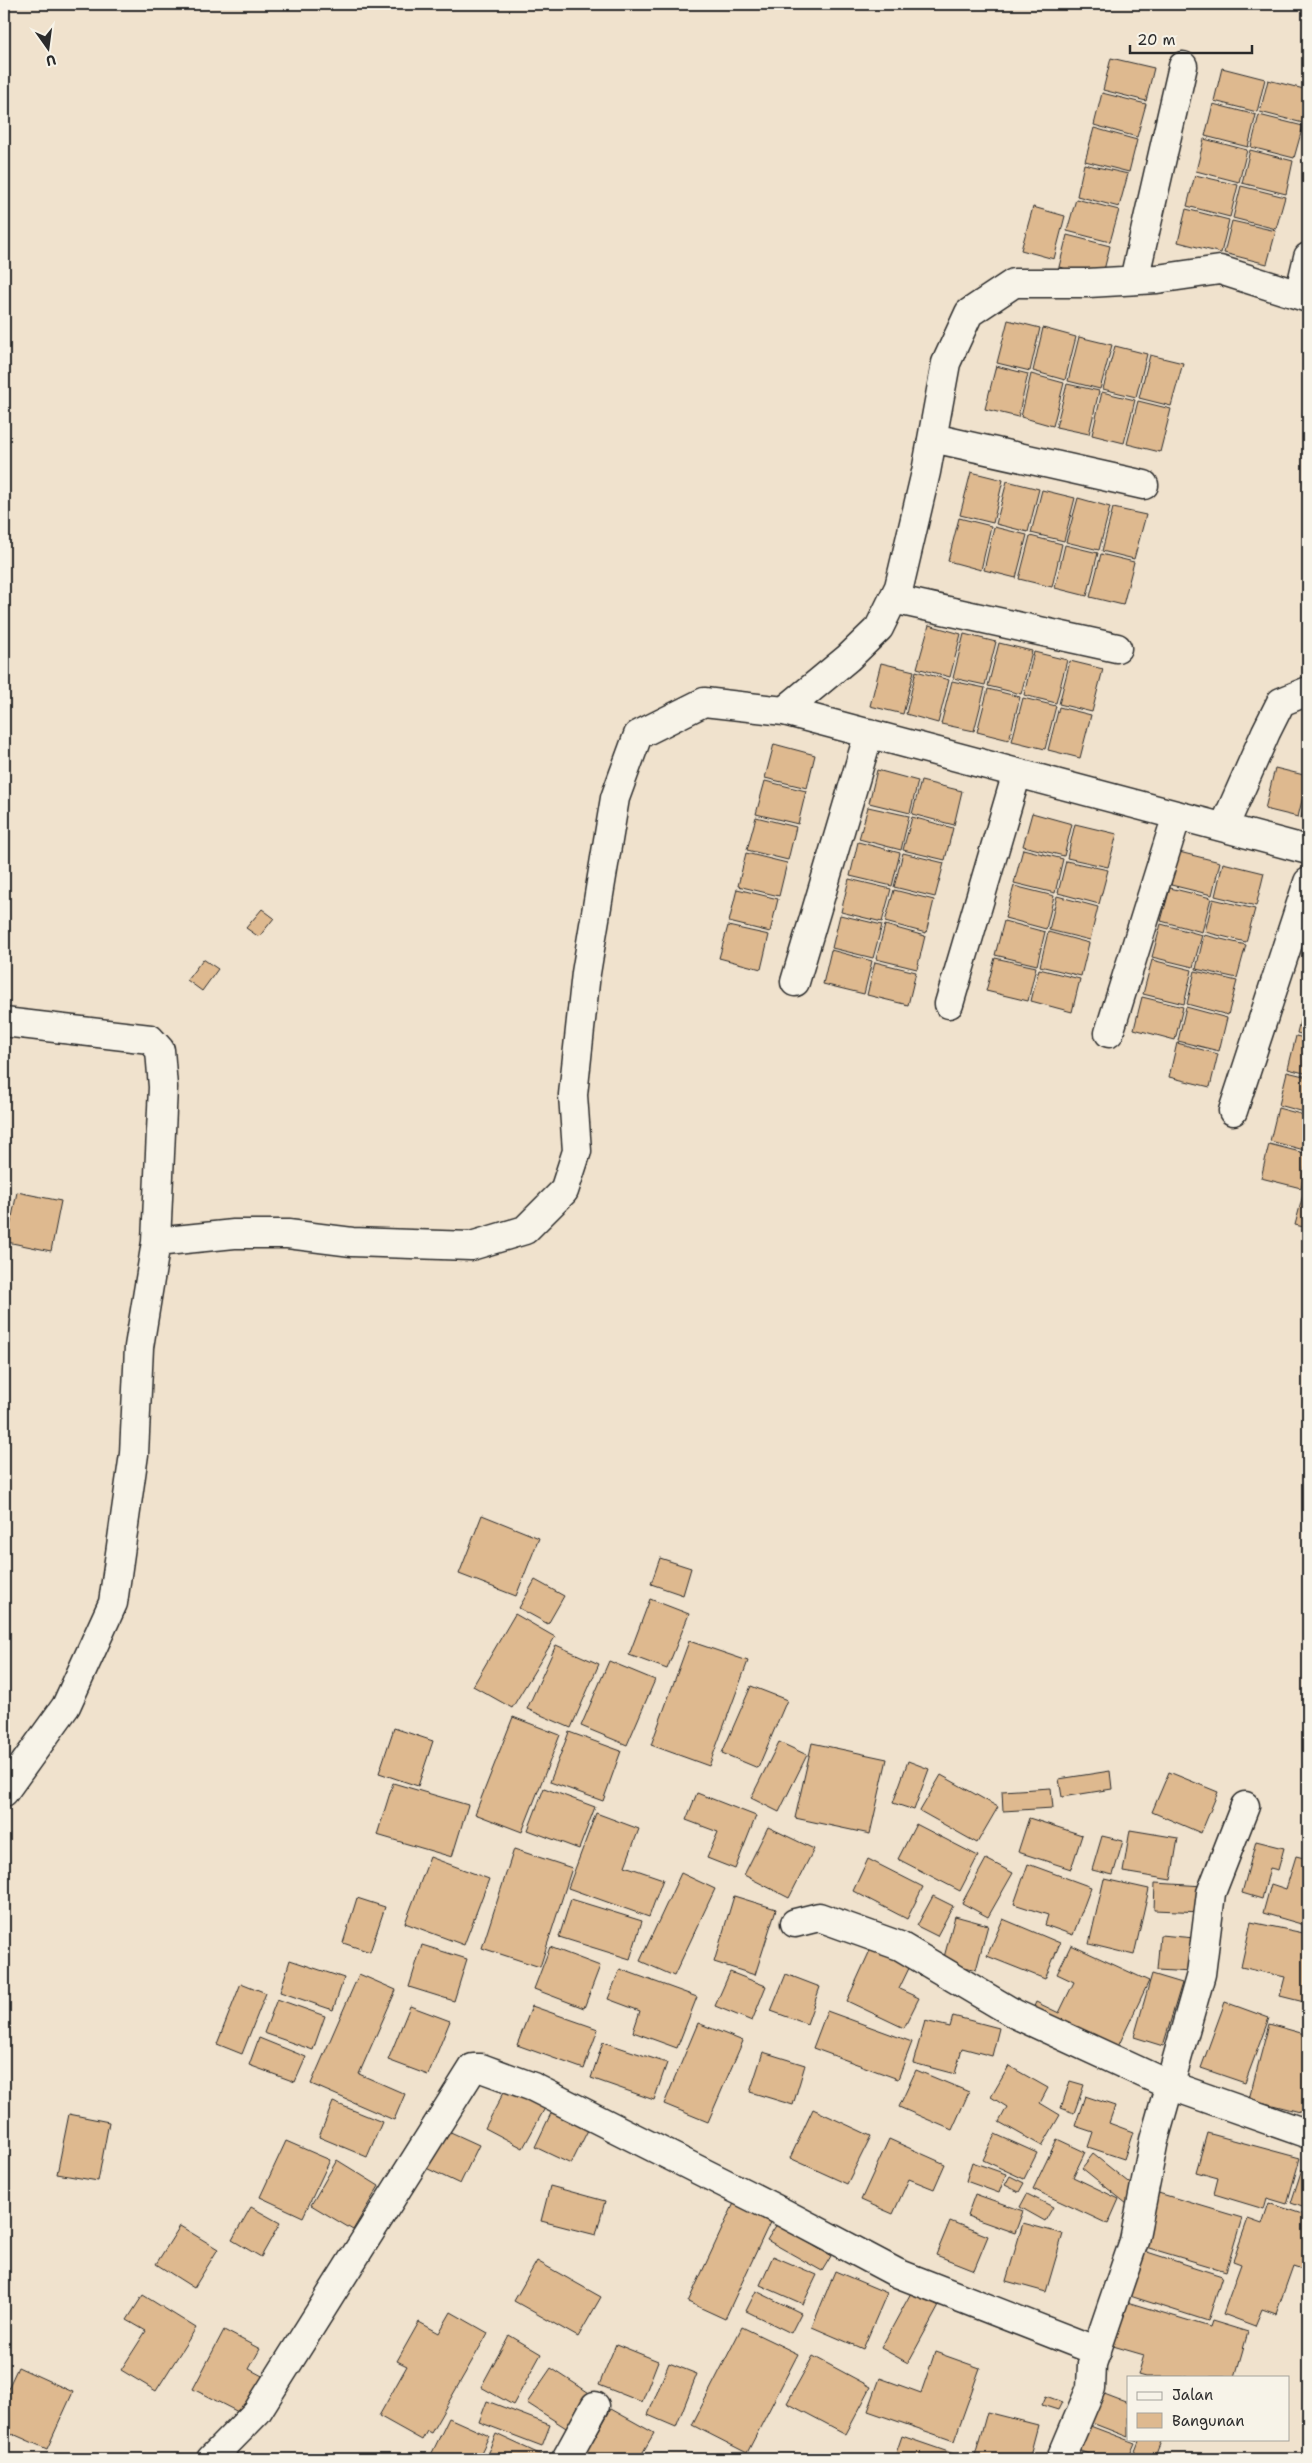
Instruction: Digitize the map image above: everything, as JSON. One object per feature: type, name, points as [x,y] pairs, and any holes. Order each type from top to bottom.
[{"type":"street","points":[[1134,280],[1183,66]]},
{"type":"street","points":[[784,711],[848,658],[878,628],[894,598],[899,587],[933,438],[946,363],[969,313],[1014,283],[1088,283],[1134,280],[1220,270],[1304,296],[1308,257]]},
{"type":"street","points":[[933,438],[1144,485]]},
{"type":"street","points":[[894,598],[1118,648]]},
{"type":"street","points":[[1224,828],[1281,702],[1308,691]]},
{"type":"street","points":[[156,1242],[234,1234],[288,1234],[352,1242],[472,1246],[525,1230],[564,1191],[577,1151],[573,1095],[586,973],[615,798],[638,735],[704,702],[784,711],[1308,850]]},
{"type":"street","points":[[795,982],[869,733]]},
{"type":"street","points":[[950,1004],[1017,773]]},
{"type":"street","points":[[1109,1033],[1177,815]]},
{"type":"street","points":[[1233,1111],[1308,882]]},
{"type":"street","points":[[4,1022],[150,1039],[160,1050],[163,1087],[156,1242],[139,1347],[134,1454],[113,1603],[66,1706],[4,1792]]},
{"type":"street","points":[[1061,2459],[1091,2388],[1092,2364],[1134,2241],[1154,2140],[1201,1974],[1211,1893],[1245,1806]]},
{"type":"street","points":[[795,1924],[820,1917],[900,1946],[1015,2014],[1169,2085],[1308,2134]]},
{"type":"street","points":[[211,2459],[257,2412],[473,2068],[481,2068],[533,2088],[778,2210],[897,2273],[1097,2351]]},
{"type":"street","points":[[566,2459],[595,2406]]},
{"type":"building","points":[[1111,58],[1154,68],[1146,101],[1103,90]]},
{"type":"building","points":[[1222,68],[1265,79],[1257,112],[1214,101]]},
{"type":"building","points":[[1268,80],[1308,90],[1308,103],[1303,123],[1260,112]]},
{"type":"building","points":[[1102,93],[1146,104],[1137,137],[1094,125]]},
{"type":"building","points":[[1213,104],[1256,115],[1248,147],[1205,136]]},
{"type":"building","points":[[1259,115],[1303,126],[1294,158],[1251,147]]},
{"type":"building","points":[[1094,128],[1137,140],[1129,172],[1085,161]]},
{"type":"building","points":[[1204,139],[1247,150],[1239,182],[1196,171]]},
{"type":"building","points":[[1250,150],[1293,161],[1286,194],[1242,183]]},
{"type":"building","points":[[1084,164],[1128,174],[1119,207],[1077,196]]},
{"type":"building","points":[[1195,175],[1238,185],[1230,217],[1187,206]]},
{"type":"building","points":[[1241,186],[1285,197],[1276,229],[1233,218]]},
{"type":"building","points":[[1076,199],[1119,210],[1110,242],[1067,231]]},
{"type":"building","points":[[1033,207],[1065,216],[1054,259],[1021,250]]},
{"type":"building","points":[[1186,209],[1229,220],[1221,253],[1178,242]]},
{"type":"building","points":[[1232,221],[1276,231],[1267,264],[1224,253]]},
{"type":"building","points":[[1067,235],[1110,246],[1102,278],[1059,267]]},
{"type":"building","points":[[1008,320],[1040,328],[1030,371],[997,363]]},
{"type":"building","points":[[1043,328],[1076,337],[1065,380],[1033,371]]},
{"type":"building","points":[[1079,337],[1112,345],[1100,389],[1068,381]]},
{"type":"building","points":[[1115,346],[1147,354],[1136,397],[1103,389]]},
{"type":"building","points":[[1150,355],[1183,363],[1171,406],[1139,398]]},
{"type":"building","points":[[996,366],[1028,374],[1018,417],[985,409]]},
{"type":"building","points":[[1031,374],[1064,383],[1053,426],[1021,417]]},
{"type":"building","points":[[1067,384],[1099,391],[1089,434],[1056,427]]},
{"type":"building","points":[[1102,392],[1135,400],[1124,443],[1092,435]]},
{"type":"building","points":[[1138,401],[1171,409],[1160,452],[1127,444]]},
{"type":"building","points":[[971,472],[1003,480],[993,523],[960,515]]},
{"type":"building","points":[[1007,481],[1039,489],[1028,532],[996,524]]},
{"type":"building","points":[[1042,490],[1075,498],[1064,541],[1031,533]]},
{"type":"building","points":[[1078,498],[1110,507],[1099,550],[1066,542]]},
{"type":"building","points":[[1113,508],[1146,515],[1134,559],[1102,551]]},
{"type":"building","points":[[959,518],[991,526],[981,570],[948,561]]},
{"type":"building","points":[[994,527],[1027,535],[1016,578],[984,570]]},
{"type":"building","points":[[1030,536],[1062,544],[1052,587],[1019,579]]},
{"type":"building","points":[[1065,545],[1098,553],[1087,596],[1055,588]]},
{"type":"building","points":[[1101,554],[1134,562],[1123,605],[1090,597]]},
{"type":"building","points":[[929,625],[961,634],[950,677],[917,668]]},
{"type":"building","points":[[964,634],[996,642],[985,685],[953,678]]},
{"type":"building","points":[[999,643],[1032,651],[1021,694],[988,686]]},
{"type":"building","points":[[1034,652],[1067,660],[1056,703],[1024,695]]},
{"type":"building","points":[[1070,661],[1103,669],[1092,712],[1059,704]]},
{"type":"building","points":[[881,663],[914,671],[903,714],[870,706]]},
{"type":"building","points":[[916,671],[949,680],[938,723],[906,714]]},
{"type":"building","points":[[952,681],[985,688],[974,731],[941,724]]},
{"type":"building","points":[[988,689],[1020,697],[1009,740],[977,732]]},
{"type":"building","points":[[1023,698],[1056,706],[1045,749],[1012,741]]},
{"type":"building","points":[[1059,707],[1091,715],[1080,758],[1048,750]]},
{"type":"building","points":[[774,744],[815,755],[807,788],[765,778]]},
{"type":"building","points":[[1275,768],[1308,776],[1298,817],[1265,809]]},
{"type":"building","points":[[877,770],[918,781],[910,813],[869,803]]},
{"type":"building","points":[[765,781],[806,791],[798,824],[756,814]]},
{"type":"building","points":[[921,781],[962,791],[954,825],[912,814]]},
{"type":"building","points":[[1308,790],[1308,820],[1301,818]]},
{"type":"building","points":[[868,807],[909,816],[901,850],[859,839]]},
{"type":"building","points":[[1032,813],[1072,824],[1064,856],[1023,846]]},
{"type":"building","points":[[756,817],[796,827],[788,860],[747,850]]},
{"type":"building","points":[[912,817],[953,828],[945,860],[903,850]]},
{"type":"building","points":[[1075,824],[1117,834],[1108,867],[1067,858]]},
{"type":"building","points":[[858,842],[900,853],[892,886],[850,876]]},
{"type":"building","points":[[1023,849],[1063,859],[1055,893],[1014,883]]},
{"type":"building","points":[[1179,852],[1220,862],[1212,895],[1171,885]]},
{"type":"building","points":[[746,853],[787,863],[779,896],[738,886]]},
{"type":"building","points":[[903,853],[944,863],[935,897],[894,887]]},
{"type":"building","points":[[1066,861],[1108,870],[1099,904],[1058,893]]},
{"type":"building","points":[[1223,863],[1264,873],[1256,906],[1215,896]]},
{"type":"building","points":[[849,879],[891,889],[882,922],[841,912]]},
{"type":"building","points":[[1014,886],[1054,896],[1046,929],[1005,918]]},
{"type":"building","points":[[1170,888],[1211,898],[1202,932],[1161,921]]},
{"type":"building","points":[[737,889],[778,899],[770,932],[729,922]]},
{"type":"building","points":[[894,890],[934,900],[926,933],[885,922]]},
{"type":"building","points":[[1057,896],[1098,907],[1090,940],[1049,930]]},
{"type":"building","points":[[1213,899],[1255,909],[1246,942],[1205,932]]},
{"type":"building","points":[[262,909],[274,918],[259,937],[246,928]]},
{"type":"building","points":[[840,915],[882,925],[873,958],[832,948]]},
{"type":"building","points":[[1004,921],[1045,932],[1037,965],[995,955]]},
{"type":"building","points":[[1161,924],[1202,935],[1193,967],[1152,957]]},
{"type":"building","points":[[885,925],[925,936],[917,969],[876,959]]},
{"type":"building","points":[[728,926],[769,935],[761,969],[719,958]]},
{"type":"building","points":[[1048,932],[1089,943],[1081,976],[1040,966]]},
{"type":"building","points":[[1204,935],[1246,945],[1237,978],[1196,969]]},
{"type":"building","points":[[831,950],[872,961],[864,994],[823,984]]},
{"type":"building","points":[[995,958],[1036,967],[1028,1001],[986,991]]},
{"type":"building","points":[[203,959],[218,969],[202,991],[187,980]]},
{"type":"building","points":[[1152,960],[1192,970],[1184,1004],[1143,994]]},
{"type":"building","points":[[875,962],[916,972],[908,1005],[867,995]]},
{"type":"building","points":[[1039,969],[1080,979],[1072,1012],[1031,1001]]},
{"type":"building","points":[[1195,971],[1237,981],[1228,1015],[1187,1004]]},
{"type":"building","points":[[1142,997],[1183,1007],[1175,1040],[1134,1029]]},
{"type":"building","points":[[1305,1000],[1308,1001],[1308,1036],[1297,1033]]},
{"type":"building","points":[[1186,1007],[1227,1018],[1219,1051],[1178,1041]]},
{"type":"building","points":[[1296,1036],[1308,1039],[1308,1074],[1288,1069]]},
{"type":"building","points":[[1177,1043],[1218,1054],[1210,1087],[1169,1077]]},
{"type":"building","points":[[1287,1072],[1308,1077],[1308,1113],[1279,1105]]},
{"type":"building","points":[[1278,1108],[1308,1116],[1308,1151],[1270,1141]]},
{"type":"building","points":[[1269,1144],[1308,1154],[1301,1188],[1261,1178]]},
{"type":"building","points":[[1304,1191],[1308,1192],[1308,1228],[1295,1225]]},
{"type":"building","points":[[17,1192],[61,1201],[51,1251],[7,1242]]},
{"type":"building","points":[[482,1515],[539,1538],[516,1596],[459,1574]]},
{"type":"building","points":[[660,1558],[691,1568],[683,1595],[651,1584]]},
{"type":"building","points":[[535,1580],[564,1596],[548,1624],[519,1608]]},
{"type":"building","points":[[650,1599],[689,1614],[667,1669],[629,1655]]},
{"type":"building","points":[[515,1614],[555,1637],[512,1708],[473,1686]]},
{"type":"building","points":[[689,1641],[748,1661],[709,1766],[651,1745]]},
{"type":"building","points":[[556,1645],[599,1664],[571,1728],[527,1709]]},
{"type":"building","points":[[609,1661],[655,1680],[627,1745],[581,1726]]},
{"type":"building","points":[[751,1686],[787,1700],[758,1768],[722,1753]]},
{"type":"building","points":[[513,1717],[560,1735],[522,1832],[475,1814]]},
{"type":"building","points":[[394,1728],[433,1741],[418,1786],[379,1773]]},
{"type":"building","points":[[569,1732],[621,1751],[603,1801],[550,1782]]},
{"type":"building","points":[[779,1742],[807,1755],[779,1812],[751,1798]]},
{"type":"building","points":[[812,1743],[887,1759],[870,1834],[795,1818]]},
{"type":"building","points":[[908,1761],[929,1769],[914,1810],[893,1803]]},
{"type":"building","points":[[1110,1771],[1112,1789],[1062,1797],[1059,1779]]},
{"type":"building","points":[[1169,1772],[1218,1792],[1201,1833],[1152,1812]]},
{"type":"building","points":[[941,1775],[998,1807],[977,1843],[920,1811]]},
{"type":"building","points":[[393,1783],[468,1805],[452,1857],[377,1835]]},
{"type":"building","points":[[544,1788],[595,1807],[579,1849],[528,1830]]},
{"type":"building","points":[[1051,1788],[1053,1808],[1003,1811],[1002,1791]]},
{"type":"building","points":[[697,1793],[756,1816],[735,1869],[707,1858],[718,1832],[686,1820]]},
{"type":"building","points":[[596,1813],[639,1829],[625,1866],[663,1879],[649,1917],[568,1888]]},
{"type":"building","points":[[1029,1818],[1082,1835],[1071,1869],[1018,1852]]},
{"type":"building","points":[[1308,1823],[1308,1844],[1302,1842]]},
{"type":"building","points":[[916,1824],[978,1856],[960,1891],[898,1859]]},
{"type":"building","points":[[768,1827],[814,1849],[789,1898],[744,1875]]},
{"type":"building","points":[[1130,1830],[1178,1838],[1171,1880],[1123,1872]]},
{"type":"building","points":[[1102,1836],[1123,1841],[1113,1875],[1092,1870]]},
{"type":"building","points":[[1256,1841],[1284,1848],[1278,1870],[1270,1868],[1262,1899],[1242,1893]]},
{"type":"building","points":[[514,1849],[572,1868],[540,1967],[482,1948]]},
{"type":"building","points":[[1296,1856],[1308,1859],[1308,1926],[1263,1913],[1271,1884],[1286,1889]]},
{"type":"building","points":[[430,1857],[489,1879],[464,1945],[405,1923]]},
{"type":"building","points":[[868,1859],[923,1887],[907,1919],[853,1891]]},
{"type":"building","points":[[986,1859],[1013,1873],[988,1917],[962,1903]]},
{"type":"building","points":[[1028,1864],[1091,1887],[1073,1935],[1045,1925],[1048,1915],[1014,1904]]},
{"type":"building","points":[[681,1873],[715,1889],[674,1976],[640,1961]]},
{"type":"building","points":[[1104,1879],[1149,1889],[1134,1955],[1089,1944]]},
{"type":"building","points":[[1155,1883],[1204,1886],[1203,1912],[1154,1910]]},
{"type":"building","points":[[734,1896],[776,1909],[755,1975],[714,1962]]},
{"type":"building","points":[[933,1896],[953,1906],[937,1936],[917,1926]]},
{"type":"building","points":[[357,1898],[385,1907],[370,1952],[343,1943]]},
{"type":"building","points":[[571,1899],[642,1921],[630,1959],[559,1937]]},
{"type":"building","points":[[955,1916],[988,1925],[976,1970],[943,1961]]},
{"type":"building","points":[[1003,1919],[1060,1943],[1045,1979],[987,1956]]},
{"type":"building","points":[[1251,1922],[1308,1934],[1308,2003],[1280,1996],[1285,1977],[1241,1967]]},
{"type":"building","points":[[1160,1935],[1195,1938],[1191,1972],[1157,1970]]},
{"type":"building","points":[[422,1945],[467,1959],[454,2001],[409,1987]]},
{"type":"building","points":[[1071,1945],[1149,1981],[1116,2051],[1032,2011],[1036,2002],[1059,2013],[1074,1982],[1057,1974]]},
{"type":"building","points":[[872,1946],[911,1964],[899,1989],[919,1998],[904,2028],[847,2001]]},
{"type":"building","points":[[550,1947],[600,1966],[584,2008],[534,1989]]},
{"type":"building","points":[[290,1960],[344,1978],[333,2010],[280,1992]]},
{"type":"building","points":[[620,1969],[697,1997],[677,2048],[633,2032],[640,2011],[608,1999]]},
{"type":"building","points":[[730,1972],[766,1986],[752,2021],[715,2006]]},
{"type":"building","points":[[359,1974],[396,1990],[359,2074],[405,2094],[394,2120],[311,2084]]},
{"type":"building","points":[[786,1974],[820,1987],[807,2024],[771,2011]]},
{"type":"building","points":[[1152,1974],[1182,1983],[1163,2046],[1134,2037]]},
{"type":"building","points":[[241,1983],[266,1993],[242,2054],[217,2044]]},
{"type":"building","points":[[277,1999],[325,2016],[313,2050],[264,2033]]},
{"type":"building","points":[[1225,2002],[1269,2018],[1245,2083],[1201,2068]]},
{"type":"building","points":[[410,2006],[450,2021],[428,2075],[388,2060]]},
{"type":"building","points":[[532,2006],[598,2029],[584,2069],[517,2045]]},
{"type":"building","points":[[827,2011],[912,2042],[898,2079],[813,2048]]},
{"type":"building","points":[[953,2016],[999,2028],[992,2056],[962,2048],[955,2074],[913,2063],[925,2021],[950,2027]]},
{"type":"building","points":[[698,2023],[743,2041],[708,2122],[664,2104]]},
{"type":"building","points":[[1269,2024],[1308,2035],[1308,2100],[1304,2113],[1249,2099]]},
{"type":"building","points":[[259,2038],[306,2057],[295,2082],[249,2065]]},
{"type":"building","points":[[603,2042],[667,2063],[654,2100],[591,2078]]},
{"type":"building","points":[[763,2052],[805,2065],[793,2105],[750,2092]]},
{"type":"building","points":[[1009,2066],[1048,2088],[1040,2103],[1060,2115],[1042,2146],[999,2122],[1007,2107],[991,2097]]},
{"type":"building","points":[[916,2070],[969,2092],[952,2130],[899,2107]]},
{"type":"building","points":[[1070,2081],[1084,2085],[1074,2113],[1061,2108]]},
{"type":"building","points":[[506,2088],[545,2108],[523,2148],[485,2128]]},
{"type":"building","points":[[1085,2096],[1115,2106],[1109,2123],[1133,2132],[1124,2159],[1088,2147],[1093,2132],[1075,2126]]},
{"type":"building","points":[[333,2102],[382,2122],[367,2157],[319,2137]]},
{"type":"building","points":[[553,2109],[590,2126],[571,2164],[535,2147]]},
{"type":"building","points":[[813,2109],[871,2136],[847,2184],[790,2158]]},
{"type":"building","points":[[69,2114],[109,2122],[98,2181],[57,2174]]},
{"type":"building","points":[[444,2129],[479,2145],[460,2184],[426,2168]]},
{"type":"building","points":[[1207,2133],[1300,2158],[1287,2204],[1267,2198],[1264,2209],[1214,2194],[1218,2178],[1196,2172]]},
{"type":"building","points":[[995,2134],[1037,2153],[1024,2179],[983,2160]]},
{"type":"building","points":[[889,2139],[945,2164],[934,2189],[909,2179],[893,2214],[861,2200]]},
{"type":"building","points":[[1057,2139],[1085,2152],[1073,2177],[1119,2199],[1108,2224],[1033,2189]]},
{"type":"building","points":[[286,2141],[330,2160],[303,2217],[260,2197]]},
{"type":"building","points":[[1093,2154],[1138,2190],[1127,2204],[1082,2168]]},
{"type":"building","points":[[337,2160],[379,2186],[353,2230],[311,2205]]},
{"type":"building","points":[[972,2162],[1006,2174],[999,2193],[966,2181]]},
{"type":"building","points":[[1302,2169],[1308,2171],[1308,2209],[1291,2203]]},
{"type":"building","points":[[1010,2176],[1024,2183],[1019,2192],[1005,2185]]},
{"type":"building","points":[[550,2186],[605,2201],[596,2235],[541,2221]]},
{"type":"building","points":[[1155,2192],[1242,2218],[1226,2271],[1139,2245]]},
{"type":"building","points":[[975,2194],[1023,2211],[1015,2233],[967,2216]]},
{"type":"building","points":[[1027,2194],[1053,2207],[1045,2221],[1020,2207]]},
{"type":"building","points":[[735,2201],[772,2218],[725,2319],[688,2302]]},
{"type":"building","points":[[1269,2203],[1308,2216],[1308,2259],[1305,2270],[1293,2266],[1276,2314],[1262,2309],[1255,2326],[1223,2314],[1241,2264],[1233,2261],[1248,2219],[1262,2224]]},
{"type":"building","points":[[251,2207],[280,2223],[261,2257],[232,2240]]},
{"type":"building","points":[[950,2221],[988,2236],[974,2270],[936,2255]]},
{"type":"building","points":[[1023,2223],[1063,2234],[1046,2292],[1006,2281]]},
{"type":"building","points":[[777,2224],[831,2256],[822,2271],[767,2240]]},
{"type":"building","points":[[180,2226],[218,2249],[194,2288],[156,2264]]},
{"type":"building","points":[[1141,2250],[1222,2276],[1208,2321],[1127,2295]]},
{"type":"building","points":[[773,2256],[817,2275],[803,2304],[760,2285]]},
{"type":"building","points":[[537,2261],[601,2297],[578,2337],[514,2301]]},
{"type":"building","points":[[835,2271],[887,2293],[863,2349],[812,2327]]},
{"type":"building","points":[[756,2291],[801,2313],[791,2333],[746,2311]]},
{"type":"building","points":[[912,2291],[939,2306],[908,2363],[881,2348]]},
{"type":"building","points":[[143,2295],[196,2328],[156,2391],[121,2370],[146,2331],[127,2320]]},
{"type":"building","points":[[1127,2302],[1210,2327],[1212,2321],[1248,2332],[1235,2376],[1142,2376],[1138,2375],[1144,2355],[1113,2346]]},
{"type":"building","points":[[451,2312],[488,2333],[431,2433],[427,2431],[422,2440],[379,2416],[407,2366],[397,2361],[419,2322],[439,2333]]},
{"type":"building","points":[[742,2327],[798,2354],[747,2453],[692,2425]]},
{"type":"building","points":[[224,2330],[260,2349],[249,2369],[266,2378],[246,2416],[193,2389]]},
{"type":"building","points":[[509,2335],[541,2354],[513,2405],[481,2387]]},
{"type":"building","points":[[616,2344],[658,2361],[642,2402],[599,2385]]},
{"type":"building","points":[[935,2352],[980,2368],[954,2441],[868,2411],[880,2378],[921,2393]]},
{"type":"building","points":[[813,2356],[871,2387],[846,2434],[787,2403]]},
{"type":"building","points":[[669,2363],[697,2374],[676,2427],[648,2415]]},
{"type":"building","points":[[18,2367],[73,2392],[47,2449],[4,2430],[4,2397]]},
{"type":"building","points":[[551,2368],[597,2398],[574,2433],[527,2403]]},
{"type":"building","points":[[1099,2392],[1127,2403],[1127,2437],[1087,2421]]},
{"type":"building","points":[[1046,2396],[1062,2402],[1058,2410],[1042,2405]]},
{"type":"building","points":[[487,2401],[550,2425],[542,2446],[479,2422]]},
{"type":"building","points":[[611,2409],[654,2433],[639,2459],[582,2459]]},
{"type":"building","points":[[987,2412],[1038,2425],[1029,2459],[974,2459]]},
{"type":"building","points":[[449,2418],[489,2436],[478,2459],[429,2459]]},
{"type":"building","points":[[1085,2424],[1135,2443],[1128,2459],[1103,2459],[1076,2449]]},
{"type":"building","points":[[496,2434],[546,2457],[545,2459],[485,2459]]},
{"type":"building","points":[[902,2436],[960,2456],[959,2459],[894,2459]]},
{"type":"building","points":[[1136,2440],[1162,2440],[1154,2459],[1132,2459],[1139,2441]]},
{"type":"building","points":[[1073,2451],[1094,2459],[1070,2459]]}]
